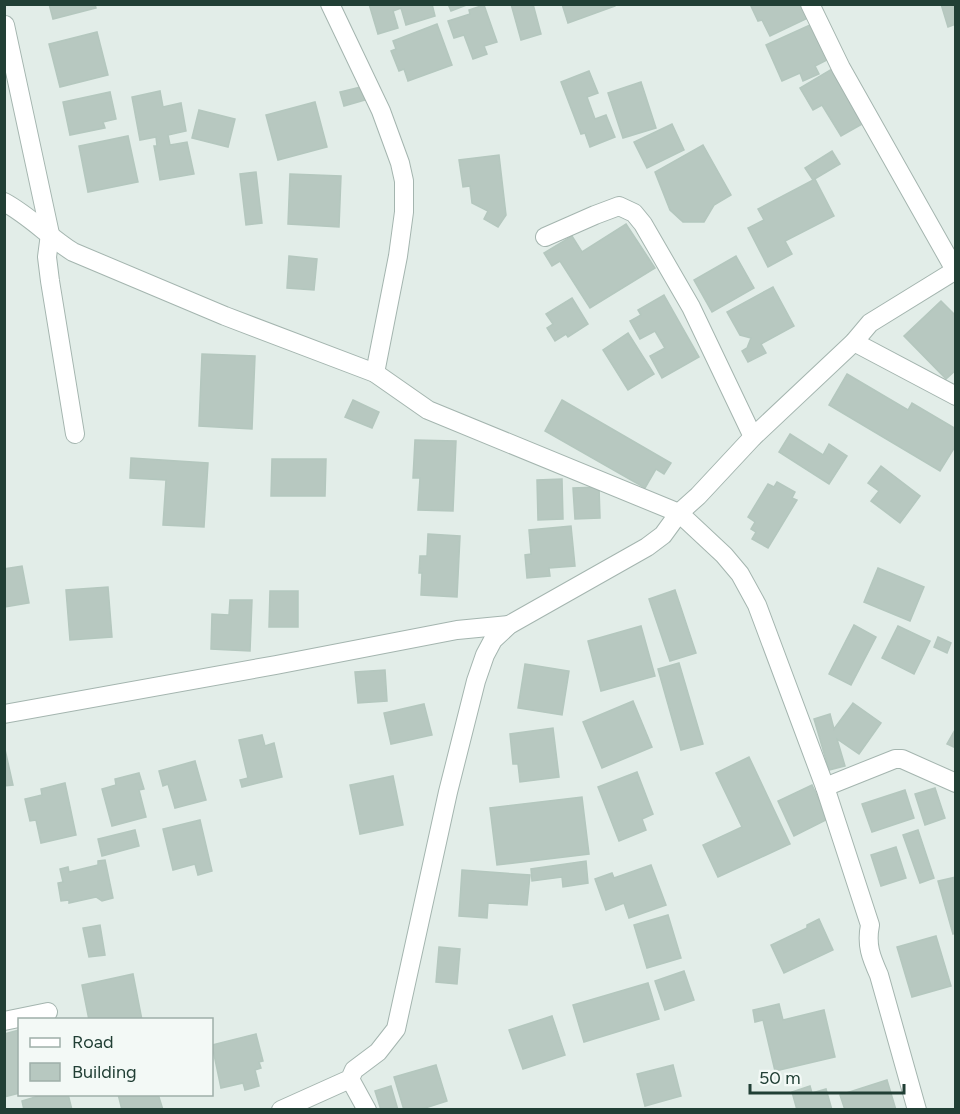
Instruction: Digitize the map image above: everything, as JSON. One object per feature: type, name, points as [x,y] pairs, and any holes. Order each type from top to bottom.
[{"type":"street","points":[[330,4],[381,111],[400,163],[404,181],[404,212],[398,256],[375,373]]},
{"type":"street","points":[[281,1110],[350,1079],[354,1070],[378,1052],[396,1029],[448,792],[476,681],[485,655],[494,640],[509,625],[663,536],[679,513],[753,437],[854,342],[870,323],[955,270],[846,79],[810,4]]},
{"type":"street","points":[[5,25],[50,234],[48,258],[50,280],[75,434]]},
{"type":"street","points":[[4,202],[24,213],[58,243],[73,252],[225,316],[375,373],[428,410],[679,513],[724,555],[740,574],[757,605],[825,787],[870,925],[867,939],[872,960],[879,975],[917,1110]]},
{"type":"street","points":[[545,237],[612,208],[620,207],[634,213],[643,224],[691,306],[753,437]]},
{"type":"street","points":[[854,342],[956,396]]},
{"type":"street","points":[[4,714],[457,630],[509,625]]},
{"type":"street","points":[[825,787],[895,759],[902,759],[956,783]]},
{"type":"street","points":[[19,1018],[48,1012]]},
{"type":"street","points":[[350,1079],[367,1110]]},
{"type":"building","points":[[49,4],[95,4],[96,8],[53,19]]},
{"type":"building","points":[[369,4],[432,4],[435,16],[406,25],[401,8],[393,11],[398,28],[378,34]]},
{"type":"building","points":[[448,4],[469,4],[451,11]]},
{"type":"building","points":[[511,4],[533,4],[541,34],[521,40]]},
{"type":"building","points":[[562,4],[615,4],[615,6],[568,23]]},
{"type":"building","points":[[750,4],[801,4],[808,18],[770,36],[762,20],[758,21]]},
{"type":"building","points":[[941,4],[956,4],[956,24],[948,27]]},
{"type":"building","points":[[484,5],[497,42],[484,46],[487,54],[473,59],[464,35],[454,38],[448,21],[470,14],[469,10]]},
{"type":"building","points":[[437,24],[452,65],[408,81],[404,69],[399,71],[391,51],[396,49],[393,41]]},
{"type":"building","points":[[810,25],[827,60],[815,66],[819,74],[803,81],[800,73],[782,81],[766,45]]},
{"type":"building","points":[[97,32],[108,75],[60,87],[49,44]]},
{"type":"building","points":[[832,69],[864,123],[841,136],[822,105],[813,110],[800,88]]},
{"type":"building","points":[[589,71],[598,93],[587,97],[595,119],[606,115],[615,137],[590,147],[585,133],[581,134],[561,82]]},
{"type":"building","points":[[641,82],[656,128],[623,138],[608,93]]},
{"type":"building","points":[[361,87],[365,100],[344,106],[340,92]]},
{"type":"building","points":[[160,91],[163,107],[181,103],[186,131],[168,135],[170,145],[187,142],[194,174],[160,180],[154,146],[157,146],[156,137],[140,140],[132,97]]},
{"type":"building","points":[[110,92],[116,119],[103,122],[105,128],[70,135],[63,102]]},
{"type":"building","points":[[315,102],[327,147],[278,160],[266,115]]},
{"type":"building","points":[[199,110],[235,119],[228,147],[192,138]]},
{"type":"building","points":[[672,124],[684,150],[647,168],[634,142]]},
{"type":"building","points":[[128,136],[138,182],[88,192],[79,146]]},
{"type":"building","points":[[703,145],[731,195],[714,205],[704,222],[683,222],[670,210],[655,172]]},
{"type":"building","points":[[832,151],[840,164],[813,180],[805,168]]},
{"type":"building","points":[[499,155],[506,215],[498,227],[484,219],[488,211],[472,203],[470,186],[463,187],[459,160]]},
{"type":"building","points":[[256,172],[262,223],[246,225],[240,174]]},
{"type":"building","points":[[290,174],[341,176],[339,227],[288,224]]},
{"type":"building","points":[[815,179],[834,216],[785,241],[792,254],[768,267],[748,228],[764,220],[758,209]]},
{"type":"building","points":[[626,224],[655,268],[590,308],[560,261],[552,266],[544,253],[572,236],[582,252]]},
{"type":"building","points":[[289,256],[317,259],[314,290],[287,288]]},
{"type":"building","points":[[736,256],[754,288],[712,312],[694,280]]},
{"type":"building","points":[[773,287],[794,326],[761,344],[766,353],[748,362],[742,351],[747,348],[751,338],[740,335],[727,312]]},
{"type":"building","points":[[664,295],[699,357],[662,378],[650,356],[665,348],[655,331],[640,339],[630,321],[641,315],[638,310]]},
{"type":"building","points":[[572,298],[588,324],[568,337],[566,334],[555,341],[547,328],[553,324],[546,314]]},
{"type":"building","points":[[941,301],[956,316],[956,370],[946,379],[904,336]]},
{"type":"building","points":[[628,333],[654,374],[628,390],[603,350]]},
{"type":"building","points":[[202,354],[255,356],[252,429],[199,426]]},
{"type":"building","points":[[847,374],[908,410],[912,403],[956,429],[956,445],[940,471],[829,405]]},
{"type":"building","points":[[353,400],[379,412],[372,428],[345,417]]},
{"type":"building","points":[[562,400],[671,463],[664,474],[656,469],[645,488],[545,431]]},
{"type":"building","points":[[790,434],[823,455],[829,444],[847,456],[829,484],[779,452]]},
{"type":"building","points":[[415,440],[456,441],[453,511],[418,510],[420,478],[413,478]]},
{"type":"building","points":[[131,458],[208,463],[204,527],[163,525],[166,480],[130,478]]},
{"type":"building","points":[[272,459],[326,459],[325,496],[271,496]]},
{"type":"building","points":[[881,466],[920,496],[900,523],[871,501],[879,491],[868,483]]},
{"type":"building","points":[[562,479],[563,519],[538,520],[537,480]]},
{"type":"building","points":[[777,482],[795,492],[792,498],[797,500],[768,548],[752,539],[756,532],[751,529],[755,522],[748,517],[768,484],[774,487]]},
{"type":"building","points":[[599,487],[600,518],[575,519],[573,488]]},
{"type":"building","points":[[571,526],[575,566],[549,568],[550,576],[527,578],[525,555],[531,554],[529,530]]},
{"type":"building","points":[[428,534],[460,536],[457,597],[421,595],[420,556],[427,556]]},
{"type":"building","points":[[22,566],[29,603],[4,607],[4,569]]},
{"type":"building","points":[[878,568],[924,587],[910,621],[864,602]]},
{"type":"building","points":[[108,587],[112,637],[70,640],[66,590]]},
{"type":"building","points":[[675,590],[696,653],[670,661],[649,599]]},
{"type":"building","points":[[270,591],[298,591],[298,627],[269,627]]},
{"type":"building","points":[[230,600],[252,600],[250,651],[211,649],[212,614],[229,615]]},
{"type":"building","points":[[854,625],[876,637],[851,685],[829,674]]},
{"type":"building","points":[[641,626],[655,676],[601,691],[588,641]]},
{"type":"building","points":[[898,626],[930,641],[914,674],[882,658]]},
{"type":"building","points":[[938,637],[951,643],[947,653],[934,647]]},
{"type":"building","points":[[679,663],[703,744],[681,750],[658,669]]},
{"type":"building","points":[[525,664],[569,671],[562,715],[518,708]]},
{"type":"building","points":[[385,670],[387,701],[358,703],[355,672]]},
{"type":"building","points":[[633,701],[652,747],[602,768],[583,722]]},
{"type":"building","points":[[853,703],[881,723],[859,754],[837,739],[845,766],[829,770],[814,719],[830,714],[834,729]]},
{"type":"building","points":[[424,704],[432,735],[391,744],[384,713]]},
{"type":"building","points":[[553,728],[559,777],[520,782],[518,764],[513,764],[510,734]]},
{"type":"building","points":[[956,728],[956,748],[947,744]]},
{"type":"building","points":[[262,735],[265,746],[274,743],[282,777],[242,787],[240,780],[248,778],[239,740]]},
{"type":"building","points":[[4,745],[13,785],[4,786]]},
{"type":"building","points":[[749,757],[790,844],[718,877],[703,845],[742,827],[716,773]]},
{"type":"building","points":[[195,761],[206,800],[175,808],[168,784],[163,786],[159,771]]},
{"type":"building","points":[[637,772],[653,814],[642,819],[646,830],[619,841],[598,787]]},
{"type":"building","points":[[139,773],[144,789],[139,790],[146,817],[112,826],[102,789],[116,785],[115,779]]},
{"type":"building","points":[[393,776],[403,825],[360,834],[350,785]]},
{"type":"building","points":[[65,783],[76,835],[41,843],[36,820],[30,821],[25,799],[42,795],[41,789]]},
{"type":"building","points":[[812,785],[828,819],[794,836],[778,801]]},
{"type":"building","points":[[935,788],[945,818],[925,825],[915,794]]},
{"type":"building","points":[[905,790],[914,818],[872,832],[862,804]]},
{"type":"building","points":[[582,797],[589,854],[497,865],[490,808]]},
{"type":"building","points":[[200,820],[212,871],[198,875],[195,864],[173,870],[163,829]]},
{"type":"building","points":[[135,830],[139,846],[102,856],[98,839]]},
{"type":"building","points":[[918,830],[934,878],[920,883],[903,835]]},
{"type":"building","points":[[896,847],[906,878],[881,886],[871,855]]},
{"type":"building","points":[[105,860],[113,898],[102,901],[96,897],[69,903],[69,900],[61,901],[58,883],[63,882],[60,869],[68,867],[69,872],[98,865],[98,861]]},
{"type":"building","points":[[586,861],[588,883],[563,887],[562,877],[532,881],[531,869]]},
{"type":"building","points":[[651,865],[666,905],[629,918],[624,903],[606,910],[595,879],[612,873],[614,878]]},
{"type":"building","points":[[462,870],[530,875],[527,905],[488,903],[487,918],[459,916]]},
{"type":"building","points":[[956,877],[956,933],[953,934],[938,881]]},
{"type":"building","points":[[668,915],[681,958],[647,968],[634,925]]},
{"type":"building","points":[[819,919],[833,950],[784,973],[771,945],[807,928],[807,925]]},
{"type":"building","points":[[100,925],[105,955],[89,957],[83,928]]},
{"type":"building","points":[[936,936],[951,986],[912,997],[897,947]]},
{"type":"building","points":[[439,947],[460,949],[457,984],[436,982]]},
{"type":"building","points":[[684,971],[694,1000],[665,1010],[655,981]]},
{"type":"building","points":[[133,974],[142,1018],[89,1018],[82,985]]},
{"type":"building","points":[[648,983],[659,1019],[584,1042],[573,1005]]},
{"type":"building","points":[[779,1004],[783,1020],[824,1010],[835,1057],[775,1071],[763,1020],[755,1022],[753,1010]]},
{"type":"building","points":[[552,1016],[565,1055],[523,1069],[509,1030]]},
{"type":"building","points":[[18,1030],[18,1094],[4,1097],[4,1034]]},
{"type":"building","points":[[256,1034],[263,1061],[259,1062],[261,1068],[255,1070],[259,1086],[245,1090],[243,1083],[221,1088],[213,1045]]},
{"type":"building","points":[[436,1065],[447,1101],[419,1110],[404,1110],[394,1077]]},
{"type":"building","points":[[673,1065],[681,1096],[645,1106],[637,1074]]},
{"type":"building","points":[[887,1080],[896,1110],[845,1110],[840,1095]]},
{"type":"building","points":[[391,1086],[398,1110],[381,1110],[375,1091]]},
{"type":"building","points":[[810,1086],[812,1093],[826,1089],[832,1110],[797,1110],[792,1092]]},
{"type":"building","points":[[38,1096],[68,1096],[72,1110],[24,1110],[22,1101]]},
{"type":"building","points":[[118,1096],[159,1096],[163,1110],[122,1110]]}]
